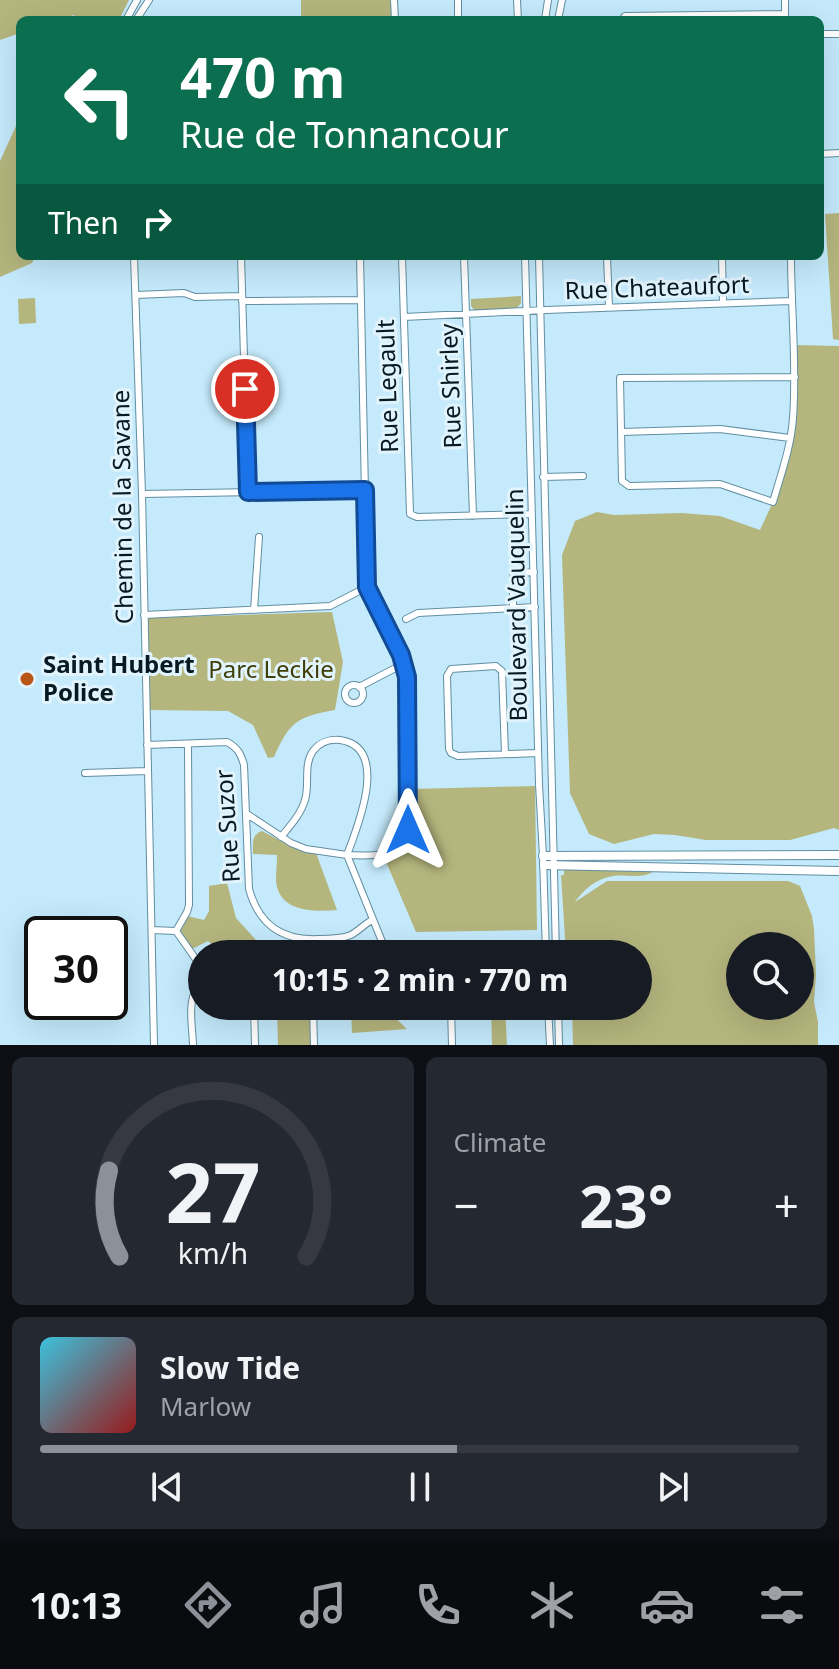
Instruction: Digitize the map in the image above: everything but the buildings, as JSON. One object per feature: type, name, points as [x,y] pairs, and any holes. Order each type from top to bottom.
[{"type":"main road","points":[[549,860],[839,855]]},
{"type":"main road","points":[[549,860],[839,871]]},
{"type":"street","name":"Chemin de la Savane","points":[[134,260],[154,1045]]},
{"type":"street","points":[[241,260],[248,492]]},
{"type":"street","points":[[247,814],[281,837],[306,849],[347,855],[385,854],[400,847],[407,837],[405,663],[367,587],[360,260]]},
{"type":"street","name":"Rue Legault","points":[[402,260],[409,511],[415,517],[473,516]]},
{"type":"street","name":"Rue Shirley","points":[[464,260],[473,516]]},
{"type":"street","name":"Boulevard Vauquelin","points":[[525,260],[538,753],[555,940]]},
{"type":"street","name":"Boulevard Vauquelin","points":[[539,260],[549,860],[546,940]]},
{"type":"street","points":[[607,260],[609,307]]},
{"type":"street","points":[[722,260],[723,303]]},
{"type":"street","points":[[791,260],[795,377],[793,420],[785,463],[773,502],[720,484],[629,486],[622,481],[620,378],[795,377]]},
{"type":"street","points":[[136,295],[184,293],[195,297],[242,299],[361,300]]},
{"type":"street","name":"Rue Chateaufort","points":[[404,317],[791,301]]},
{"type":"street","points":[[621,432],[720,429],[790,438]]},
{"type":"street","name":"Boulevard Vauquelin","points":[[543,477],[583,476]]},
{"type":"street","points":[[142,494],[365,490]]},
{"type":"street","points":[[473,516],[532,514]]},
{"type":"street","points":[[254,610],[259,537]]},
{"type":"street","points":[[513,608],[513,576],[534,572]]},
{"type":"street","points":[[144,615],[330,606],[367,587]]},
{"type":"street","points":[[406,619],[418,613],[535,607]]},
{"type":"street","points":[[359,687],[405,663]]},
{"type":"street","points":[[505,754],[502,671],[496,666],[451,669],[447,676],[451,753],[458,756],[538,753]]},
{"type":"street","points":[[281,837],[306,800],[308,764],[313,751],[324,742],[341,740],[352,744],[363,757],[367,780],[361,818],[347,855],[381,940]]},
{"type":"street","name":"Rue Suzor","points":[[147,745],[227,742],[241,754],[247,814],[249,889],[253,903],[270,927],[303,940],[336,939],[351,935],[372,920]]},
{"type":"street","points":[[176,931],[189,905],[188,745]]},
{"type":"street","points":[[85,773],[147,771]]},
{"type":"street","points":[[152,930],[176,931]]},
{"type":"street","points":[[176,931],[188,948]]},
{"type":"street","points":[[192,1020],[193,1045]]},
{"type":"street","points":[[254,1020],[255,1045]]},
{"type":"street","points":[[313,1020],[314,1045]]},
{"type":"street","points":[[451,1020],[452,1045]]},
{"type":"street","points":[[549,1020],[550,1045]]},
{"type":"street","points":[[558,1020],[559,1045]]},
{"type":"green space","points":[[0,0],[129,0],[121,16],[16,16],[16,34],[0,40]]},
{"type":"green space","points":[[301,0],[392,0],[393,16],[301,16]]},
{"type":"green space","points":[[16,126],[16,260],[34,260],[0,277],[0,161]]},
{"type":"green space","points":[[839,213],[839,340],[833,339],[825,214]]},
{"type":"green space","points":[[521,296],[517,308],[475,311],[471,306],[471,299]]},
{"type":"green space","points":[[35,298],[36,323],[19,324],[18,299]]},
{"type":"green space","points":[[793,345],[839,346],[839,830],[834,828],[790,840],[706,840],[654,834],[614,844],[589,834],[570,793],[562,555],[575,521],[597,512],[614,515],[681,513],[720,516],[760,530],[773,502],[793,420]]},
{"type":"green space","name":"Parc Leckie","points":[[332,612],[343,662],[335,710],[303,718],[296,723],[285,735],[274,757],[268,758],[253,725],[228,711],[149,710],[146,618]]},
{"type":"green space","points":[[535,786],[537,930],[416,932],[384,857],[409,841],[412,789]]},
{"type":"green space","points":[[262,831],[294,848],[316,853],[337,910],[298,908],[283,899],[276,881],[277,855],[253,854],[254,837]]},
{"type":"green space","points":[[565,868],[653,872],[601,879],[586,889],[575,902],[607,881],[788,881],[800,886],[814,929],[816,975],[814,1002],[818,1045],[573,1045],[572,1020],[652,1020],[652,940],[565,940],[561,875],[564,875]]},
{"type":"green space","points":[[227,883],[236,918],[256,940],[188,940],[188,943],[178,928],[187,916],[204,920],[209,911],[209,886]]},
{"type":"green space","points":[[277,1020],[312,1020],[311,1045],[278,1045]]},
{"type":"green space","points":[[352,1020],[398,1020],[407,1029],[352,1033]]},
{"type":"green space","points":[[491,1020],[506,1020],[507,1045],[492,1045]]},
{"type":"place","name":"Saint Hubert Police","points":[[27,679]]},
{"type":"route","points":[[245,389],[248,492],[365,490],[367,587],[405,663],[407,677],[408,830]]}]
